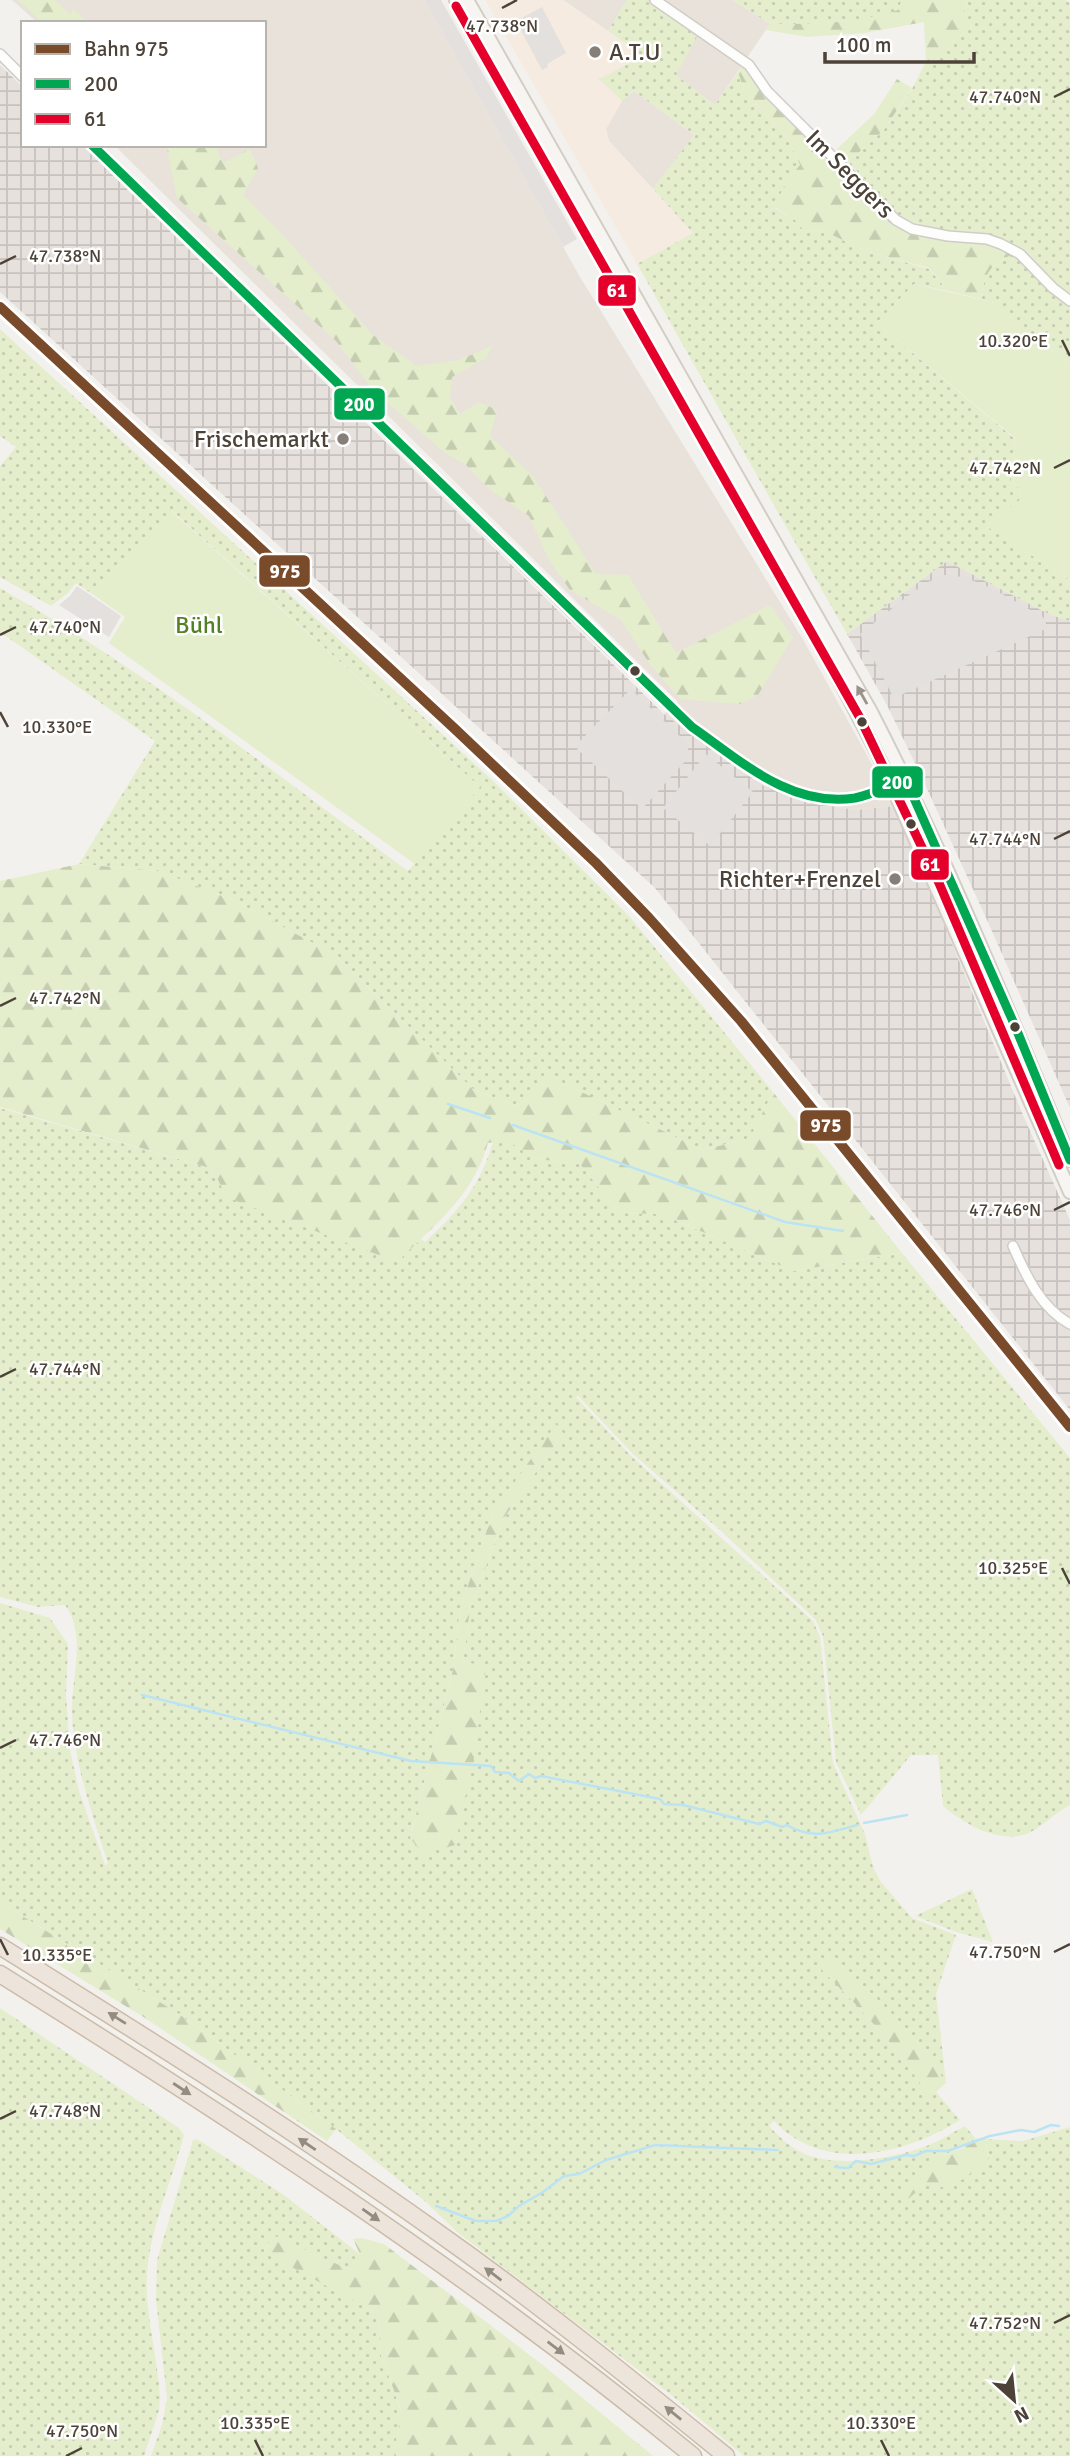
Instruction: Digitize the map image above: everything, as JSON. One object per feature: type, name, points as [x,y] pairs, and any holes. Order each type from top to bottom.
[{"type":"highway","points":[[0,1946],[140,2033],[451,2242],[639,2385],[726,2456]]},
{"type":"highway","points":[[0,1974],[294,2161],[427,2253],[575,2362],[693,2456]]},
{"type":"main road","points":[[456,0],[790,586],[893,784],[1070,1192]]},
{"type":"main road","points":[[467,0],[852,678],[905,778],[1015,1026],[1070,1160]]},
{"type":"street","name":"Im Seggers","points":[[655,0],[748,65],[767,91],[896,220],[912,229],[948,236],[987,239],[1001,244],[1020,254],[1053,288],[1069,300]]},
{"type":"street","points":[[0,54],[21,75]]},
{"type":"street","points":[[94,147],[692,727],[775,785],[813,799],[853,797],[905,778]]},
{"type":"street","points":[[1013,1247],[1033,1287],[1048,1307],[1070,1324]]},
{"type":"shaded area","points":[[12,0],[424,0],[580,277],[804,641],[895,806],[856,810],[804,802],[765,787],[664,714],[678,702],[116,147],[266,147],[266,21],[36,21]]},
{"type":"shaded area","points":[[424,0],[441,0],[577,239],[563,247]]},
{"type":"shaded area","points":[[485,0],[563,0],[643,56],[599,79],[622,101],[606,129],[609,141],[693,233],[637,264]]},
{"type":"shaded area","points":[[563,0],[627,0],[608,31]]},
{"type":"shaded area","points":[[647,0],[733,0],[770,24],[715,105],[675,75]]},
{"type":"shaded area","points":[[542,7],[566,53],[542,70],[516,21]]},
{"type":"shaded area","points":[[0,65],[21,85],[21,147],[84,147],[664,714],[765,787],[804,802],[856,810],[895,806],[1023,1115],[1070,1220],[1070,1410],[655,888],[0,292]]},
{"type":"shaded area","points":[[634,91],[694,135],[653,189],[609,141],[606,129],[622,101]]},
{"type":"shaded area","points":[[947,561],[1049,614],[1070,621],[1070,1108],[923,780],[887,705],[847,634]]},
{"type":"shaded area","points":[[944,575],[964,577],[991,588],[1043,617],[1048,628],[894,698],[860,634],[909,595]]},
{"type":"shaded area","points":[[77,586],[121,616],[109,637],[59,605]]},
{"type":"shaded area","points":[[631,689],[687,743],[689,757],[642,809],[577,749],[580,741]]},
{"type":"shaded area","points":[[706,754],[753,792],[710,846],[663,808]]},
{"type":"green space","points":[[18,0],[55,0],[71,15],[73,9],[86,21],[41,21]]},
{"type":"green space","points":[[627,0],[647,0],[699,33],[676,75],[715,105],[738,72],[745,92],[788,138],[800,165],[786,181],[775,208],[795,220],[804,231],[820,229],[865,251],[929,269],[948,291],[914,284],[877,323],[1015,439],[1011,482],[1019,488],[1020,500],[986,526],[1070,580],[1070,621],[1049,614],[947,561],[847,634],[637,264],[693,233],[653,189],[694,135],[634,91],[622,101],[599,79],[643,56],[608,31]]},
{"type":"green space","points":[[733,0],[902,0],[898,10],[868,20],[770,24]]},
{"type":"green space","points":[[902,0],[968,0],[962,14],[972,27],[926,61],[924,22],[865,33],[807,37],[766,30],[770,24],[834,22],[882,15],[898,10]]},
{"type":"green space","points":[[968,0],[1066,0],[1070,3],[1070,295],[1055,287],[1023,252],[912,222],[899,215],[848,162],[883,131],[912,89],[926,61],[972,27],[962,14]]},
{"type":"green space","points":[[742,64],[806,138],[894,222],[986,242],[1013,254],[993,266],[984,282],[981,299],[948,291],[929,268],[865,251],[820,229],[804,231],[795,220],[775,207],[786,181],[800,165],[788,138],[745,92],[738,72]]},
{"type":"green space","points":[[897,79],[912,88],[883,131],[848,162],[837,149],[874,114]]},
{"type":"green space","points":[[216,147],[223,163],[250,149],[258,168],[243,195],[373,335],[417,366],[460,360],[493,345],[486,358],[452,377],[450,398],[460,414],[479,402],[497,410],[490,436],[533,476],[596,574],[628,575],[676,653],[770,605],[793,637],[758,695],[740,704],[680,699],[649,663],[621,620],[570,590],[549,560],[529,516],[488,488],[466,465],[444,452],[373,390],[336,341],[177,198],[167,148]]},
{"type":"green space","points":[[1013,254],[1070,306],[1070,364],[992,302],[981,299],[984,282],[993,266]]},
{"type":"green space","points":[[914,284],[992,302],[1070,364],[1070,580],[986,526],[1020,500],[1019,488],[1011,482],[1015,438],[877,323]]},
{"type":"green space","points":[[0,329],[489,777],[629,916],[773,1092],[750,1138],[703,1150],[551,1078],[517,1107],[473,1089],[335,955],[233,900],[158,871],[79,864],[155,741],[0,632],[0,588],[106,653],[157,688],[408,871],[480,787],[172,511],[91,593],[76,583],[51,606],[0,577],[0,466],[16,447],[0,436]]},
{"type":"green space","name":"Bühl","points":[[171,511],[480,787],[415,864],[109,643],[125,617],[91,593]]},
{"type":"green space","points":[[79,864],[158,871],[233,900],[335,955],[473,1089],[517,1107],[550,1077],[703,1150],[750,1138],[773,1092],[902,1253],[793,1271],[661,1214],[619,1213],[580,1164],[536,1159],[507,1140],[488,1143],[473,1179],[463,1194],[439,1222],[397,1262],[226,1197],[213,1169],[0,1107],[0,881]]},
{"type":"green space","points":[[0,1108],[213,1169],[397,1262],[421,1239],[425,1242],[448,1220],[482,1172],[493,1142],[507,1140],[536,1159],[580,1164],[619,1213],[661,1214],[793,1271],[902,1253],[1070,1458],[1070,1805],[1029,1833],[1006,1836],[983,1831],[961,1820],[943,1806],[938,1755],[911,1755],[861,1815],[836,1762],[823,1636],[815,1619],[633,1454],[578,1396],[576,1397],[631,1456],[813,1621],[820,1637],[833,1763],[865,1834],[873,1867],[881,1882],[912,1918],[956,1935],[936,1994],[946,2083],[921,2047],[862,1985],[829,1956],[821,1969],[897,2051],[926,2091],[936,2092],[960,2120],[915,2142],[865,2154],[816,2148],[794,2138],[774,2121],[769,2126],[803,2153],[816,2158],[846,2161],[908,2152],[932,2144],[965,2126],[975,2138],[929,2163],[923,2169],[927,2183],[989,2158],[985,2139],[1023,2141],[1070,2127],[1070,2456],[744,2456],[675,2398],[457,2232],[426,2202],[336,2129],[179,2014],[0,1902],[0,1603],[50,1618],[68,1644],[66,1695],[70,1750],[79,1791],[105,1865],[108,1864],[86,1792],[74,1736],[72,1702],[77,1644],[72,1617],[65,1605],[38,1607],[0,1597]],"holes":[[[563,1433],[504,1518],[470,1609],[463,1661],[486,1668],[410,1837],[453,1670],[460,1609],[493,1512]]]},
{"type":"green space","points":[[556,1424],[563,1433],[504,1518],[470,1609],[463,1661],[486,1667],[473,1764],[455,1845],[423,1854],[410,1838],[453,1670],[460,1609],[493,1512]]},
{"type":"green space","points":[[972,1889],[993,1942],[956,1932],[915,1916]]},
{"type":"green space","points":[[0,1902],[179,2014],[336,2129],[327,2141],[145,2018],[0,1929]]},
{"type":"green space","points":[[829,1955],[877,1999],[921,2047],[946,2083],[936,2092],[926,2091],[897,2051],[821,1969]]},
{"type":"green space","points":[[0,2008],[179,2128],[184,2135],[149,2257],[148,2306],[160,2398],[159,2410],[144,2456],[0,2456]]},
{"type":"green space","points":[[975,2138],[985,2139],[989,2158],[964,2179],[939,2188],[927,2183],[908,2199],[899,2198],[930,2159],[964,2148]]},
{"type":"green space","points":[[197,2139],[284,2195],[361,2255],[363,2261],[350,2270],[273,2236],[264,2251],[378,2314],[380,2352],[401,2411],[394,2456],[151,2456],[162,2425],[167,2398],[156,2300],[157,2260],[193,2140]]},
{"type":"green space","points":[[273,2235],[350,2270],[363,2261],[353,2239],[362,2238],[384,2244],[544,2366],[653,2456],[394,2456],[401,2410],[380,2352],[378,2314],[264,2252]]},
{"type":"waterway","points":[[448,1104],[490,1118]]},
{"type":"waterway","points":[[513,1125],[785,1222],[843,1231]]},
{"type":"waterway","points":[[142,1695],[411,1761],[491,1766],[495,1772],[509,1773],[519,1781],[529,1774],[535,1778],[541,1776],[660,1799],[664,1804],[683,1805],[759,1824],[766,1821],[782,1827],[787,1825],[813,1834],[857,1825]]},
{"type":"waterway","points":[[864,1823],[907,1815]]},
{"type":"waterway","points":[[835,2167],[848,2168],[856,2161],[871,2164],[906,2155],[914,2156],[926,2151],[948,2151],[990,2136],[1021,2130],[1034,2132],[1051,2125],[1059,2126]]},
{"type":"waterway","points":[[436,2206],[476,2221],[496,2221],[508,2216],[564,2176],[579,2174],[606,2160],[655,2145],[778,2150]]},
{"type":"rail line","name":"975","points":[[0,307],[455,729],[595,862],[649,918],[741,1021],[1070,1427]]},
{"type":"transit line","name":"61","points":[[456,6],[860,718],[939,883],[1059,1165]]},
{"type":"transit line","name":"200","points":[[94,147],[692,727],[768,779],[809,796],[855,798],[905,778],[1015,1026],[1070,1160]]},
{"type":"place","name":"A.T.U","points":[[595,52]]},
{"type":"place","name":"Frischemarkt","points":[[343,439]]},
{"type":"place","name":"Richter+Frenzel","points":[[895,879]]}]
